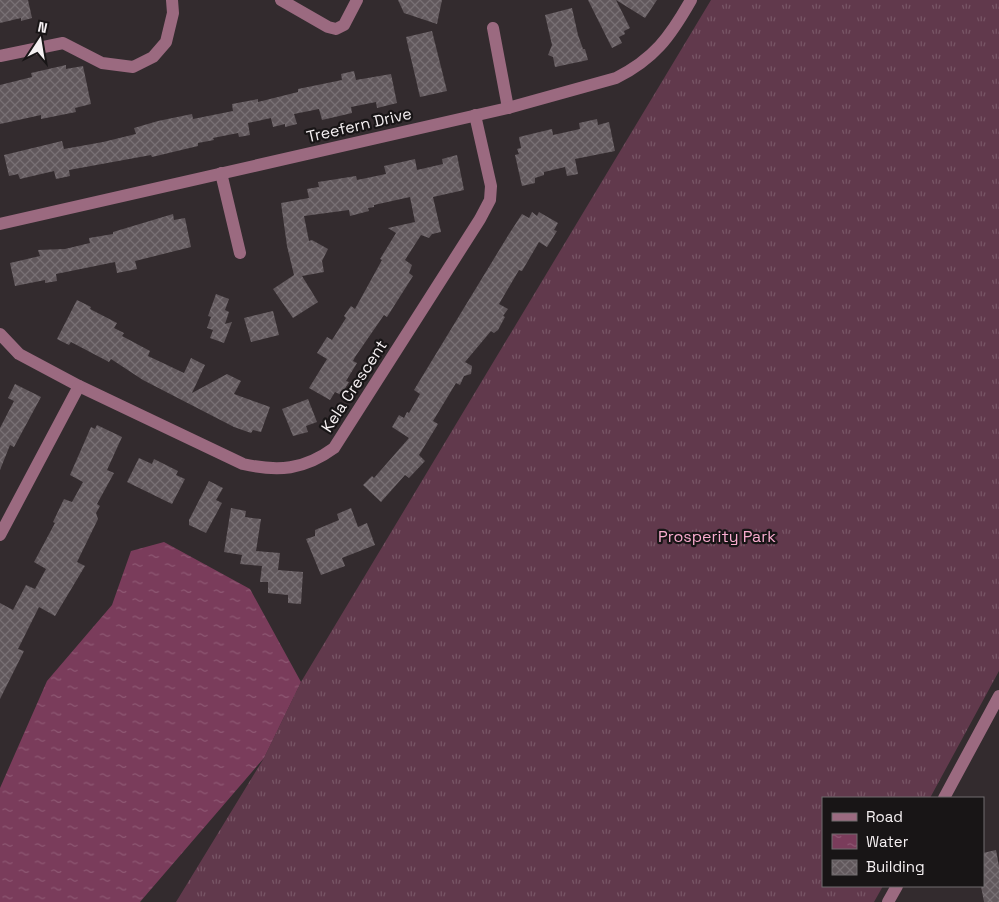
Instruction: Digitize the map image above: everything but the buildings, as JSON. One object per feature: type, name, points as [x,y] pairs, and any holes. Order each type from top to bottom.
[{"type":"street","points":[[0,56],[63,43],[102,63],[133,67],[153,57],[166,42],[173,13],[172,0]]},
{"type":"street","points":[[281,0],[328,27],[336,29],[344,25],[358,0]]},
{"type":"street","name":"Treefern Drive","points":[[0,224],[508,108],[616,78],[630,70],[660,47],[691,0]]},
{"type":"street","points":[[493,28],[508,108]]},
{"type":"street","name":"Kela Crescent","points":[[0,334],[19,354],[79,386],[243,464],[269,470],[298,466],[320,458],[334,448],[480,219],[490,200],[491,186],[475,115]]},
{"type":"street","points":[[221,173],[240,253]]},
{"type":"street","points":[[0,535],[79,386]]},
{"type":"street","points":[[945,797],[999,696]]},
{"type":"street","points":[[888,902],[896,887]]},
{"type":"green space","name":"Prosperity Park","points":[[711,0],[999,0],[999,671],[931,797],[822,797],[822,887],[882,887],[874,902],[176,902],[264,758],[301,682]]},
{"type":"water","points":[[164,542],[250,589],[301,682],[264,758],[140,902],[0,902],[0,788],[47,681],[112,605],[131,551]]}]
